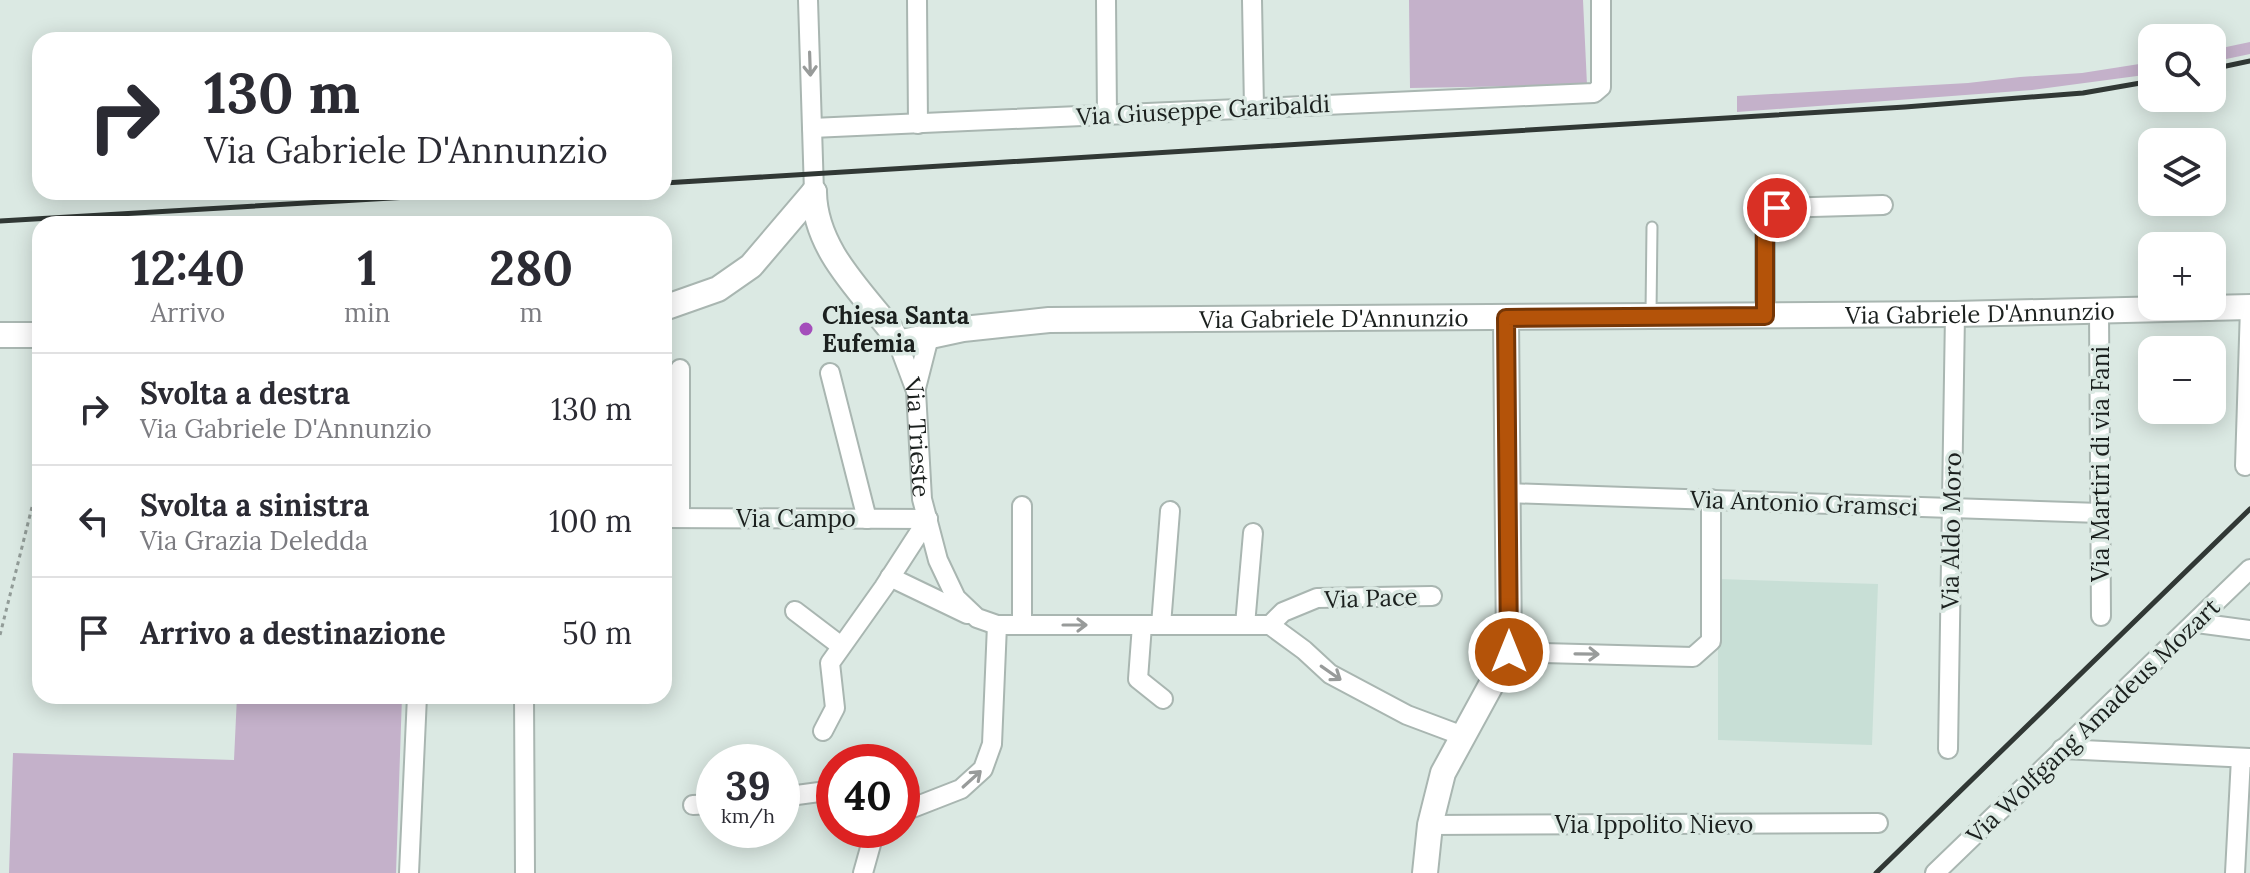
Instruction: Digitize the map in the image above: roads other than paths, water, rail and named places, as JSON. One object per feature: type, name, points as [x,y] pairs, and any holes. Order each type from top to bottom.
[{"type":"street","points":[[672,305],[718,289],[751,266],[814,192],[808,0]]},
{"type":"street","points":[[917,0],[918,124]]},
{"type":"street","points":[[1106,0],[1107,115]]},
{"type":"street","points":[[1252,0],[1254,108]]},
{"type":"street","name":"Via Giuseppe Garibaldi","points":[[812,128],[1594,93],[1601,87],[1601,0]]},
{"type":"street","name":"Via Trieste","points":[[814,192],[814,209],[828,250],[898,343],[916,391],[922,499],[938,560],[956,598],[977,618]]},
{"type":"street","points":[[1765,316],[1765,219],[1777,208],[1883,205]]},
{"type":"street","points":[[2245,466],[2250,307]]},
{"type":"street","name":"Via Gabriele D'Annunzio","points":[[898,343],[963,329],[1049,320],[1955,314],[2250,307]]},
{"type":"street","name":"Via Martiri di via Fani","points":[[2099,312],[2101,616]]},
{"type":"street","name":"Via Aldo Moro","points":[[1948,749],[1955,314]]},
{"type":"street","points":[[1425,873],[1430,825],[1443,773],[1509,652],[1506,318]]},
{"type":"street","points":[[0,335],[32,335]]},
{"type":"street","points":[[916,391],[929,337]]},
{"type":"street","points":[[672,518],[680,369]]},
{"type":"street","points":[[830,373],[867,519]]},
{"type":"street","name":"Via Antonio Gramsci","points":[[1507,493],[2100,513]]},
{"type":"street","points":[[1509,652],[1693,657],[1711,641],[1711,499]]},
{"type":"street","points":[[1022,506],[1022,625]]},
{"type":"street","points":[[1163,699],[1138,679],[1152,625],[1170,511]]},
{"type":"street","name":"Via Campo","points":[[672,518],[928,519]]},
{"type":"street","points":[[823,731],[835,708],[830,663],[928,519]]},
{"type":"street","points":[[1245,625],[1253,533]]},
{"type":"street","name":"Via Wolfgang Amadeus Mozart","points":[[1935,873],[2250,569]]},
{"type":"street","points":[[890,577],[997,625],[1270,625],[1330,674],[1407,715],[1463,736]]},
{"type":"street","name":"Via Pace","points":[[1270,625],[1283,612],[1317,598],[1432,596]]},
{"type":"street","points":[[795,611],[841,646]]},
{"type":"street","points":[[2197,623],[2250,630]]},
{"type":"street","points":[[920,805],[961,789],[983,769],[992,744],[997,625]]},
{"type":"street","points":[[409,873],[417,704]]},
{"type":"street","points":[[524,704],[525,873]]},
{"type":"street","points":[[2062,749],[2246,758],[2235,873]]},
{"type":"street","name":"Via Ippolito Nievo","points":[[1430,825],[1878,823]]},
{"type":"street","points":[[863,873],[870,848]]},
{"type":"lane","points":[[1651,317],[1652,227]]},
{"type":"railway","points":[[2226,66],[2250,61]]},
{"type":"railway","points":[[672,183],[1905,107],[2083,93],[2138,83]]},
{"type":"railway","points":[[85,216],[358,200]]},
{"type":"railway","points":[[0,221],[32,219]]},
{"type":"railway","points":[[1876,873],[2250,509]]},
{"type":"place","name":"Chiesa Santa Eufemia","points":[[806,329]]}]
